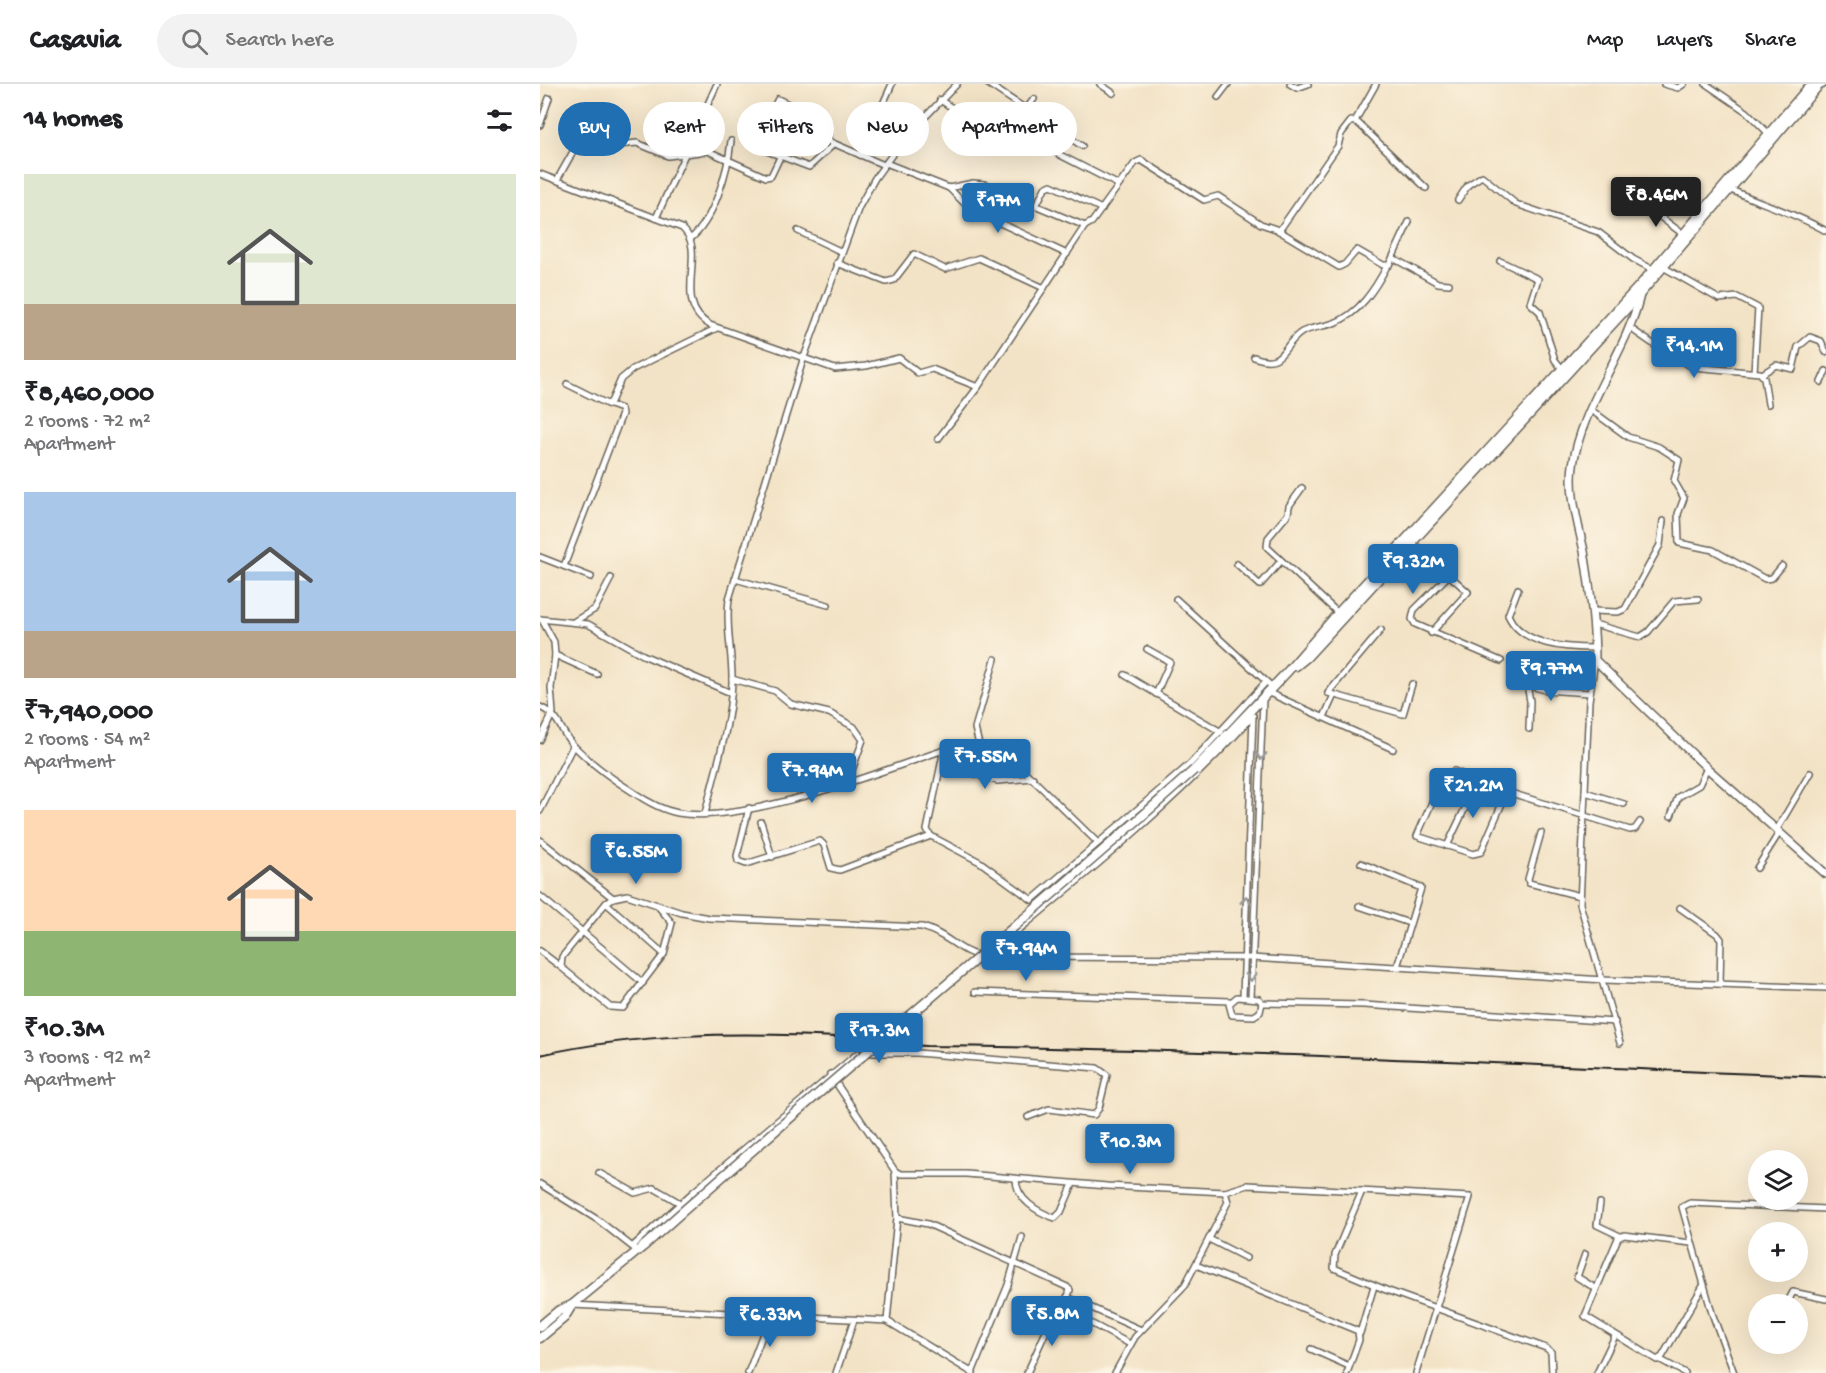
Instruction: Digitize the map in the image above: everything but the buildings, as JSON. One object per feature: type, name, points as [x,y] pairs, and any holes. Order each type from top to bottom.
[{"type":"main road","points":[[540,1338],[564,1318],[572,1305],[635,1250],[645,1245],[736,1163],[1112,843],[1194,770],[1253,712],[1267,690],[1306,658],[1413,543],[1565,372],[1768,133],[1809,87],[1821,84]]},
{"type":"main road","points":[[1288,671],[1338,613],[1640,294],[1821,84]]},
{"type":"main road","points":[[1641,284],[1630,328],[1591,410],[1576,451],[1572,477],[1574,504],[1593,610],[1595,660],[1707,768],[1826,874]]},
{"type":"main road","points":[[540,1326],[558,1311],[572,1305]]},
{"type":"street","points":[[709,102],[717,84]]},
{"type":"street","points":[[884,102],[892,84]]},
{"type":"street","points":[[705,814],[731,693],[728,610],[735,579],[803,360],[859,207],[902,141],[957,84]]},
{"type":"street","points":[[988,84],[1014,102]]},
{"type":"street","points":[[1100,84],[1113,93]]},
{"type":"street","points":[[1218,97],[1228,84]]},
{"type":"street","points":[[1290,84],[1297,88],[1308,84]]},
{"type":"street","points":[[1279,231],[1338,146],[1341,134],[1351,121],[1355,120],[1376,84]]},
{"type":"street","points":[[1664,84],[1678,88],[1683,84]]},
{"type":"street","points":[[1706,84],[1747,112],[1768,133]]},
{"type":"street","points":[[540,124],[549,98]]},
{"type":"street","points":[[1355,120],[1426,188]]},
{"type":"street","points":[[557,180],[583,134],[619,145],[637,143],[643,145]]},
{"type":"street","points":[[690,239],[702,227],[726,173],[731,141]]},
{"type":"street","points":[[1077,143],[1082,146]]},
{"type":"street","points":[[834,144],[846,149]]},
{"type":"street","points":[[656,218],[685,156]]},
{"type":"street","points":[[720,156],[769,177],[780,157],[809,167],[821,156]]},
{"type":"street","points":[[863,156],[948,188],[970,209],[1067,254]]},
{"type":"street","points":[[1062,156],[1119,185]]},
{"type":"street","points":[[938,439],[978,387],[1085,226],[1102,209],[1135,163],[1141,160],[1204,200],[1218,196],[1261,224],[1279,231],[1339,267],[1345,264],[1357,250],[1387,266]]},
{"type":"street","points":[[540,174],[682,228],[690,239],[692,302],[701,321],[803,360],[840,369],[899,358],[918,373],[936,369],[978,387]]},
{"type":"street","points":[[1458,201],[1468,185],[1482,176],[1516,204],[1598,232],[1633,260],[1652,269]]},
{"type":"street","points":[[948,188],[978,182],[1085,226]]},
{"type":"street","points":[[1035,206],[1045,188],[1051,185],[1102,209]]},
{"type":"street","points":[[1729,189],[1772,209],[1799,215],[1826,231]]},
{"type":"street","points":[[1643,204],[1683,234]]},
{"type":"street","points":[[1254,357],[1266,362],[1274,361],[1305,331],[1337,322],[1367,299],[1393,258],[1409,222]]},
{"type":"street","points":[[798,231],[842,252]]},
{"type":"street","points":[[837,263],[886,282],[894,280],[914,254],[945,269],[979,258],[1044,288]]},
{"type":"street","points":[[1393,258],[1438,283],[1449,284]]},
{"type":"street","points":[[1500,261],[1538,279],[1530,303],[1540,312],[1555,360],[1565,372]]},
{"type":"street","points":[[1663,267],[1719,299],[1737,297],[1758,308],[1754,372]]},
{"type":"street","points":[[607,404],[611,402],[621,379],[633,369],[717,328]]},
{"type":"street","points":[[1630,328],[1669,355],[1693,367],[1762,374],[1776,365],[1793,369],[1797,347],[1810,337],[1821,341],[1826,352]]},
{"type":"street","points":[[1821,381],[1826,371]]},
{"type":"street","points":[[1762,374],[1768,404]]},
{"type":"street","points":[[564,566],[622,414],[621,409],[567,384]]},
{"type":"street","points":[[1591,410],[1628,437],[1659,447],[1679,460],[1674,481],[1684,498],[1678,514],[1678,543],[1713,550],[1765,579],[1772,578],[1782,566]]},
{"type":"street","points":[[1302,488],[1289,506],[1288,514],[1267,540],[1267,547],[1338,613]]},
{"type":"street","points":[[1593,610],[1618,612],[1625,609],[1660,545],[1663,521]]},
{"type":"street","points":[[1413,543],[1468,592],[1431,633]]},
{"type":"street","points":[[540,557],[591,578]]},
{"type":"street","points":[[1237,564],[1260,585],[1281,561]]},
{"type":"street","points":[[1449,574],[1413,613],[1415,624],[1431,633],[1501,661]]},
{"type":"street","points":[[575,621],[595,609],[611,578]]},
{"type":"street","points":[[735,579],[828,605]]},
{"type":"street","points":[[1518,589],[1508,615],[1520,628],[1535,639],[1560,647],[1595,648]]},
{"type":"street","points":[[1176,599],[1267,690],[1393,749]]},
{"type":"street","points":[[1594,624],[1640,637],[1648,632],[1674,602],[1698,599]]},
{"type":"street","points":[[541,619],[588,624],[643,656],[731,693]]},
{"type":"street","points":[[541,619],[554,642],[555,655],[551,688],[553,713],[573,746],[611,777],[648,802],[678,813],[705,814],[749,808],[848,781],[944,750],[980,750],[1012,759],[1098,843]]},
{"type":"street","points":[[1381,630],[1328,693],[1402,714],[1412,684]]},
{"type":"street","points":[[1147,649],[1170,663],[1156,694]]},
{"type":"street","points":[[555,655],[597,674]]},
{"type":"street","points":[[980,750],[975,728],[995,659]]},
{"type":"street","points":[[1595,660],[1590,693],[1580,896],[1582,917],[1604,980],[1620,1043]]},
{"type":"street","points":[[1125,675],[1221,732]]},
{"type":"street","points":[[732,679],[775,691],[791,704],[830,713],[854,727],[862,736],[862,746],[848,781]]},
{"type":"street","points":[[1529,729],[1530,701],[1527,685],[1545,690],[1590,693]]},
{"type":"street","points":[[944,750],[927,822],[931,836],[980,862],[1032,900],[1190,764],[1267,690]]},
{"type":"street","points":[[1251,997],[1251,958],[1267,690]]},
{"type":"street","points":[[1324,717],[1334,696]]},
{"type":"street","points":[[540,707],[553,713]]},
{"type":"street","points":[[986,957],[1139,830],[1209,765],[1253,712]]},
{"type":"street","points":[[1244,996],[1253,712]]},
{"type":"street","points":[[540,740],[553,713]]},
{"type":"street","points":[[540,811],[573,746]]},
{"type":"street","points":[[941,763],[997,781],[1033,778]]},
{"type":"street","points":[[1671,816],[1678,797],[1699,785],[1707,768]]},
{"type":"street","points":[[1507,792],[1481,852],[1473,854],[1418,836],[1444,775],[1454,771],[1507,792],[1630,830],[1640,822]]},
{"type":"street","points":[[1757,868],[1810,773]]},
{"type":"street","points":[[1446,846],[1478,781]]},
{"type":"street","points":[[1585,792],[1624,804]]},
{"type":"street","points":[[749,808],[738,861],[751,863],[820,841],[824,845],[831,868],[840,870],[931,836]]},
{"type":"street","points":[[761,822],[772,857]]},
{"type":"street","points":[[1541,833],[1529,883],[1580,896]]},
{"type":"street","points":[[540,840],[613,897]]},
{"type":"street","points":[[1361,863],[1419,885],[1416,910],[1409,923],[1397,967]]},
{"type":"street","points":[[561,967],[562,957],[606,903],[613,897],[627,895],[709,918],[922,927],[944,935],[973,955],[986,957],[1251,958],[1604,980],[1826,988]]},
{"type":"street","points":[[540,896],[643,983]]},
{"type":"street","points":[[606,903],[664,954]]},
{"type":"street","points":[[540,951],[610,1007],[617,1009],[628,1002],[664,954],[672,923],[657,904]]},
{"type":"street","points":[[1359,906],[1409,923]]},
{"type":"street","points":[[1680,908],[1721,939],[1720,984]]},
{"type":"street","points":[[975,992],[1230,1002],[1237,996],[1244,996],[1262,1003],[1364,1005],[1615,1022]]},
{"type":"street","points":[[1230,1002],[1232,1015],[1239,1016],[1254,1016],[1260,1012],[1262,1003]]},
{"type":"street","points":[[540,1184],[598,1220],[635,1250],[681,1203],[830,1074],[853,1055],[861,1052],[917,1053],[1097,1068],[1107,1075],[1099,1108],[1094,1115],[1050,1109],[1028,1117]]},
{"type":"street","points":[[830,1074],[895,1171],[897,1218],[887,1321]]},
{"type":"street","points":[[895,1171],[910,1175],[966,1174],[1073,1184],[1225,1192],[1248,1185],[1470,1197],[1434,1307],[1433,1322],[1416,1373]]},
{"type":"street","points":[[599,1173],[630,1191],[641,1193],[654,1188],[681,1203]]},
{"type":"street","points":[[1016,1179],[1017,1190],[1021,1197],[1055,1218],[1061,1212],[1073,1184]]},
{"type":"street","points":[[1362,1191],[1333,1263],[1338,1270],[1374,1286],[1549,1350],[1552,1373]]},
{"type":"street","points":[[1115,1373],[1130,1344],[1185,1285],[1228,1202],[1225,1192]]},
{"type":"street","points":[[1600,1203],[1597,1225],[1620,1236],[1691,1243]]},
{"type":"street","points":[[1734,1373],[1704,1286],[1682,1209],[1686,1203],[1826,1209]]},
{"type":"street","points":[[897,1218],[928,1224],[1070,1290],[1064,1306],[1054,1314],[1027,1373]]},
{"type":"street","points":[[1620,1236],[1615,1241],[1585,1316],[1652,1359],[1659,1359],[1685,1373]]},
{"type":"street","points":[[572,1305],[887,1321],[973,1373],[1016,1263],[1022,1237]]},
{"type":"street","points":[[1209,1239],[1246,1258]]},
{"type":"street","points":[[1585,1254],[1576,1276],[1595,1288]]},
{"type":"street","points":[[1196,1265],[1360,1333]]},
{"type":"street","points":[[1311,1349],[1348,1371],[1374,1286]]},
{"type":"street","points":[[1659,1359],[1704,1286]]},
{"type":"street","points":[[1808,1295],[1826,1299]]},
{"type":"street","points":[[1067,1297],[1142,1330]]},
{"type":"street","points":[[1064,1306],[1070,1313],[1130,1344]]},
{"type":"street","points":[[748,1373],[770,1316]]},
{"type":"street","points":[[836,1373],[854,1320]]},
{"type":"street","points":[[1597,1373],[1615,1336]]},
{"type":"railway","points":[[540,1055],[651,1038],[799,1035],[926,1046],[1264,1054],[1826,1077]]}]
